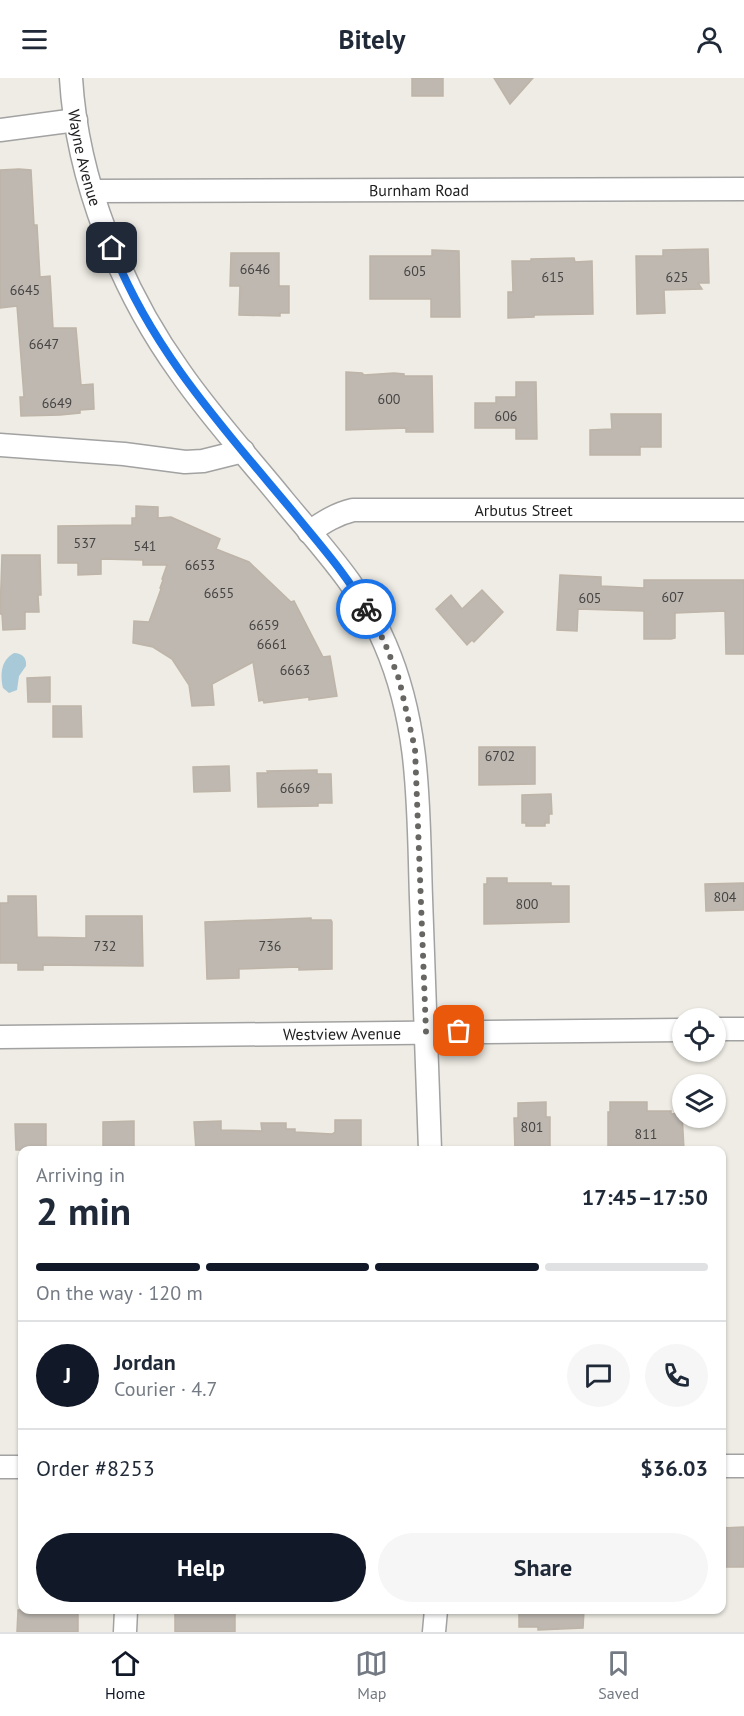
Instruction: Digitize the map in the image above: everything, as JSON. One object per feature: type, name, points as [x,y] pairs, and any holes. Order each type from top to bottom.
[{"type":"street","name":"Wayne Avenue","points":[[71,78],[76,120],[93,191],[119,266],[154,333],[180,372],[361,600],[384,641],[399,679],[415,749],[430,1146]]},
{"type":"street","points":[[0,130],[76,120]]},
{"type":"street","name":"Burnham Road","points":[[93,191],[744,189]]},
{"type":"street","points":[[0,445],[124,454],[185,462],[224,457],[243,451]]},
{"type":"street","name":"Arbutus Street","points":[[309,532],[333,517],[353,510],[744,510]]},
{"type":"street","points":[[726,1029],[744,1029]]},
{"type":"street","name":"Westview Avenue","points":[[0,1037],[672,1030]]},
{"type":"street","points":[[726,1466],[744,1466]]},
{"type":"street","points":[[0,1467],[18,1467]]},
{"type":"street","points":[[125,1632],[126,1614]]},
{"type":"street","points":[[434,1632],[436,1614]]},
{"type":"water","points":[[14,653],[23,656],[26,666],[19,676],[17,690],[9,693],[3,688],[2,673],[6,659]]},
{"type":"building","points":[[412,78],[443,78],[443,96],[412,96]]},
{"type":"building","points":[[494,78],[533,78],[510,104]]},
{"type":"building","points":[[0,170],[31,170],[40,277],[50,276],[53,328],[76,328],[81,385],[93,384],[94,409],[80,410],[80,413],[21,416],[20,397],[24,397],[17,306],[0,308]]},
{"type":"building","points":[[708,249],[709,283],[698,283],[702,289],[664,290],[665,313],[637,314],[636,256],[663,256],[663,250]]},
{"type":"building","points":[[432,250],[459,251],[460,317],[431,317],[431,299],[370,299],[370,256],[432,256]]},
{"type":"building","points":[[231,253],[279,253],[279,286],[289,286],[289,313],[280,313],[280,316],[239,315],[240,286],[230,286]]},
{"type":"building","points":[[574,258],[575,262],[592,261],[593,314],[508,318],[508,292],[513,292],[512,261]]},
{"type":"building","points":[[346,372],[364,375],[394,373],[404,374],[404,376],[432,376],[433,432],[406,432],[406,428],[346,430]]},
{"type":"building","points":[[516,382],[536,382],[537,439],[516,439],[516,428],[475,428],[475,403],[496,403],[496,397],[516,397]]},
{"type":"building","points":[[611,414],[661,414],[661,447],[640,447],[640,455],[590,455],[590,430],[612,429]]},
{"type":"building","points":[[136,506],[158,507],[158,518],[171,517],[220,539],[216,549],[249,562],[291,602],[294,601],[323,657],[330,656],[337,696],[264,703],[263,700],[259,701],[253,662],[212,684],[214,705],[192,706],[189,685],[172,659],[153,647],[133,643],[134,621],[149,622],[167,565],[143,565],[143,560],[101,559],[101,574],[78,575],[78,563],[58,563],[58,526],[132,525],[132,518],[136,518]]},
{"type":"building","points":[[2,555],[40,555],[39,612],[25,612],[25,629],[3,630],[2,614],[0,614]]},
{"type":"building","points":[[560,575],[601,577],[601,586],[644,588],[644,580],[744,580],[744,654],[726,654],[725,611],[675,613],[675,638],[671,639],[644,639],[644,611],[578,609],[577,631],[557,630]]},
{"type":"building","points":[[482,590],[503,612],[474,642],[472,640],[467,645],[436,609],[451,595],[462,609]]},
{"type":"building","points":[[50,677],[50,702],[28,702],[27,678]]},
{"type":"building","points":[[53,706],[81,706],[82,737],[53,737]]},
{"type":"building","points":[[479,747],[535,747],[535,784],[479,785]]},
{"type":"building","points":[[229,766],[230,791],[194,792],[193,767]]},
{"type":"building","points":[[317,770],[317,774],[331,774],[332,803],[318,803],[318,806],[258,807],[257,773]]},
{"type":"building","points":[[551,794],[552,814],[549,814],[549,823],[545,823],[545,826],[526,826],[526,823],[522,823],[522,795]]},
{"type":"building","points":[[487,878],[507,878],[507,883],[551,883],[551,886],[569,886],[569,922],[484,924],[484,884],[487,884]]},
{"type":"building","points":[[744,883],[744,910],[706,911],[705,884]]},
{"type":"building","points":[[8,896],[36,896],[37,937],[86,938],[86,916],[142,916],[143,966],[43,965],[43,970],[18,970],[18,963],[0,963],[0,903],[8,903]]},
{"type":"building","points":[[311,918],[311,920],[331,920],[332,922],[332,969],[299,970],[299,967],[239,969],[239,978],[207,979],[205,922]]},
{"type":"building","points":[[546,1102],[546,1117],[550,1117],[550,1146],[515,1146],[514,1118],[518,1118],[518,1103]]},
{"type":"building","points":[[610,1102],[647,1102],[647,1111],[671,1111],[672,1128],[683,1128],[684,1146],[608,1146],[608,1112],[610,1112]]},
{"type":"building","points":[[335,1120],[361,1120],[361,1146],[196,1146],[194,1122],[221,1121],[221,1130],[262,1131],[261,1123],[286,1123],[286,1129],[295,1129],[295,1132],[332,1134],[335,1132]]},
{"type":"building","points":[[134,1121],[134,1146],[103,1146],[103,1122]]},
{"type":"building","points":[[15,1124],[46,1124],[46,1146],[18,1146],[16,1150]]},
{"type":"building","points":[[744,1527],[744,1567],[726,1567],[726,1528]]},
{"type":"building","points":[[18,1610],[18,1614],[78,1614],[78,1632],[17,1632]]},
{"type":"building","points":[[175,1614],[235,1614],[235,1632],[175,1632]]},
{"type":"building","points":[[519,1614],[584,1614],[583,1628],[538,1630],[538,1627],[519,1627]]},
{"type":"way so far","points":[[366,609],[384,641],[399,679],[415,749],[426,1032],[459,1031]]},
{"type":"route","points":[[112,248],[135,300],[180,372],[338,568],[366,609]]}]
